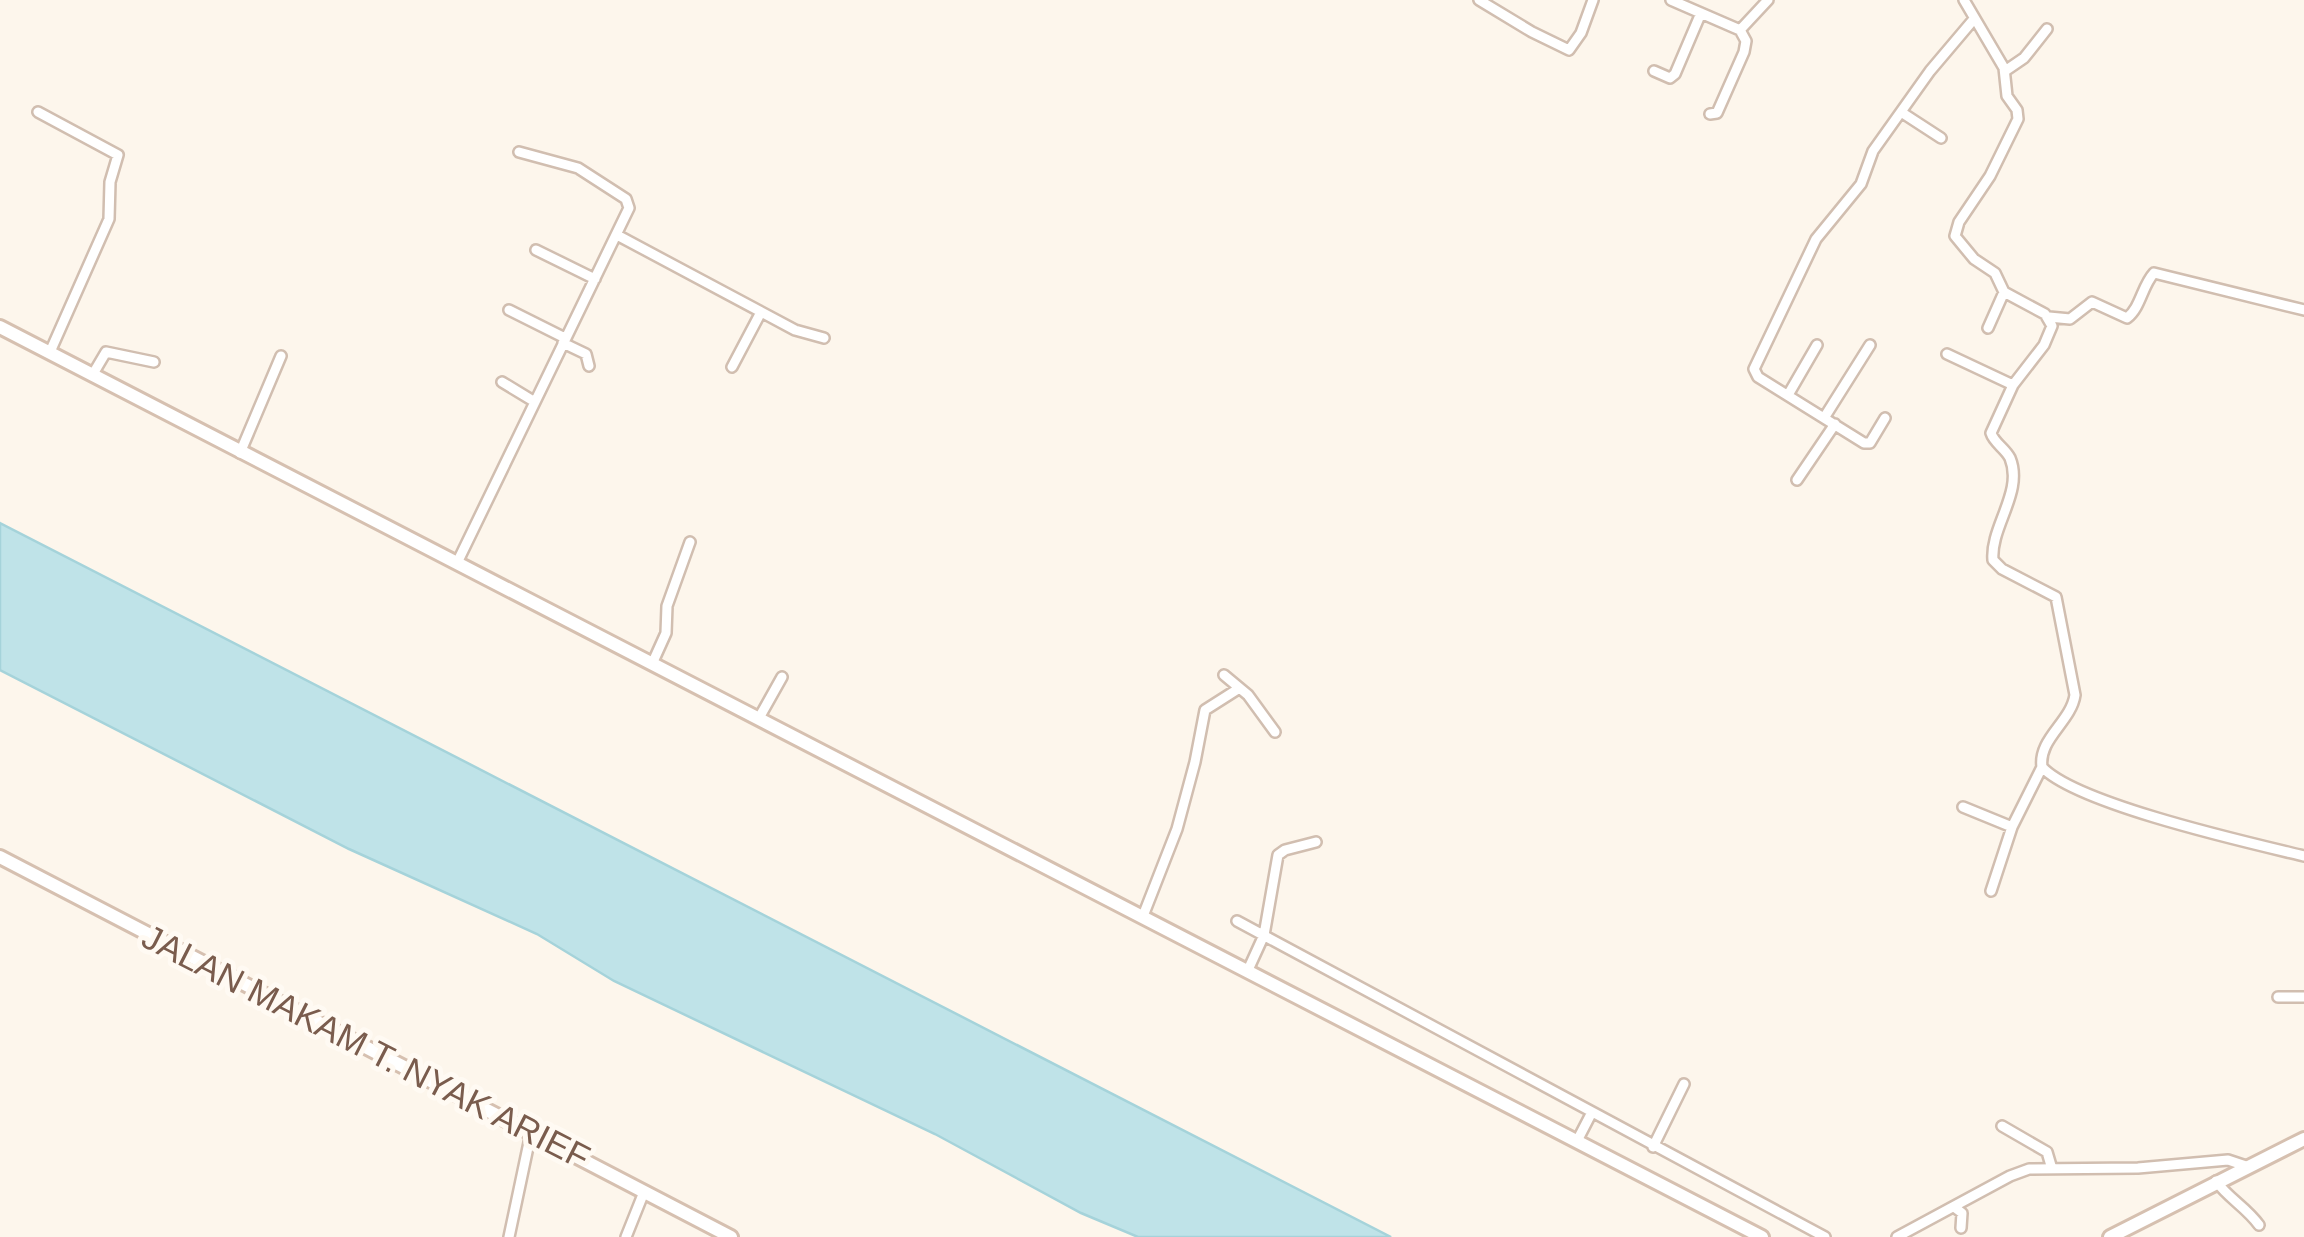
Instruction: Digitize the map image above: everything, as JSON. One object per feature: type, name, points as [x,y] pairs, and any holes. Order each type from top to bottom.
[{"type":"street","points":[[1479,0],[1569,50],[1580,35],[1593,0]]},
{"type":"street","points":[[1671,0],[1740,30],[1745,38],[1745,48],[1716,113],[1710,114]]},
{"type":"street","points":[[1740,30],[1768,0]]},
{"type":"street","points":[[1964,0],[2005,71],[2007,96],[2017,110],[2017,123],[1954,233],[1974,259],[1995,274],[2004,292],[2049,318],[2070,318],[2092,302],[2127,318],[2154,273],[2304,310]]},
{"type":"street","points":[[1654,71],[1670,78],[1675,74],[1701,12]]},
{"type":"street","points":[[1885,418],[1867,444],[1758,377],[1754,369],[1780,320],[1806,256],[1861,184],[1874,151],[1901,112],[1974,19]]},
{"type":"street","points":[[2005,71],[2024,58],[2048,28]]},
{"type":"street","points":[[38,112],[118,155],[110,182],[108,219],[51,349]]},
{"type":"street","points":[[1901,112],[1941,138]]},
{"type":"street","points":[[459,558],[629,208],[626,199],[578,168],[519,152]]},
{"type":"street","points":[[617,235],[795,330],[824,338]]},
{"type":"street","points":[[536,250],[595,279]]},
{"type":"street","points":[[1988,328],[2004,292]]},
{"type":"street","points":[[508,310],[586,354],[589,366]]},
{"type":"street","points":[[732,367],[761,312]]},
{"type":"street","points":[[1990,890],[2012,827],[2042,767],[2043,751],[2071,710],[2075,694],[2056,597],[2002,569],[1993,560],[2012,478],[2010,458],[1991,433],[2013,385],[2049,336],[2049,318]]},
{"type":"street","points":[[0,327],[246,441],[759,718],[1249,966],[1762,1237]]},
{"type":"street","points":[[1788,395],[1818,345]]},
{"type":"street","points":[[1824,418],[1870,345]]},
{"type":"street","points":[[95,369],[103,354],[113,352],[154,362]]},
{"type":"street","points":[[1947,354],[2013,385]]},
{"type":"street","points":[[246,441],[281,356]]},
{"type":"street","points":[[502,382],[536,402]]},
{"type":"street","points":[[1797,480],[1834,424]]},
{"type":"street","points":[[654,660],[666,633],[667,606],[690,542]]},
{"type":"street","points":[[1224,675],[1248,695],[1275,732]]},
{"type":"street","points":[[759,718],[782,677]]},
{"type":"street","points":[[1144,916],[1177,830],[1204,710],[1238,688]]},
{"type":"street","points":[[2042,767],[2073,787],[2141,812],[2304,856]]},
{"type":"street","points":[[1963,807],[2012,827]]},
{"type":"street","points":[[1249,966],[1264,937],[1278,855],[1316,842]]},
{"type":"street","name":"JALAN MAKAM T. NYAK ARIEF","points":[[0,857],[731,1237]]},
{"type":"street","points":[[1237,921],[1810,1234],[1825,1237]]},
{"type":"street","points":[[2278,997],[2304,998]]},
{"type":"street","points":[[1653,1147],[1684,1084]]},
{"type":"street","points":[[1579,1137],[1591,1115]]},
{"type":"street","points":[[2002,1126],[2047,1152],[2052,1169]]},
{"type":"street","points":[[509,1237],[530,1132]]},
{"type":"street","points":[[2110,1237],[2304,1139]]},
{"type":"street","points":[[1897,1237],[2010,1176],[2029,1170],[2138,1168],[2228,1160],[2246,1166]]},
{"type":"street","points":[[2216,1181],[2259,1224]]},
{"type":"street","points":[[626,1237],[644,1192]]},
{"type":"street","points":[[1954,1207],[1962,1213],[1961,1228]]},
{"type":"water","points":[[0,523],[1391,1237],[1138,1237],[1081,1213],[935,1134],[614,981],[537,934],[349,849],[0,670]]}]
